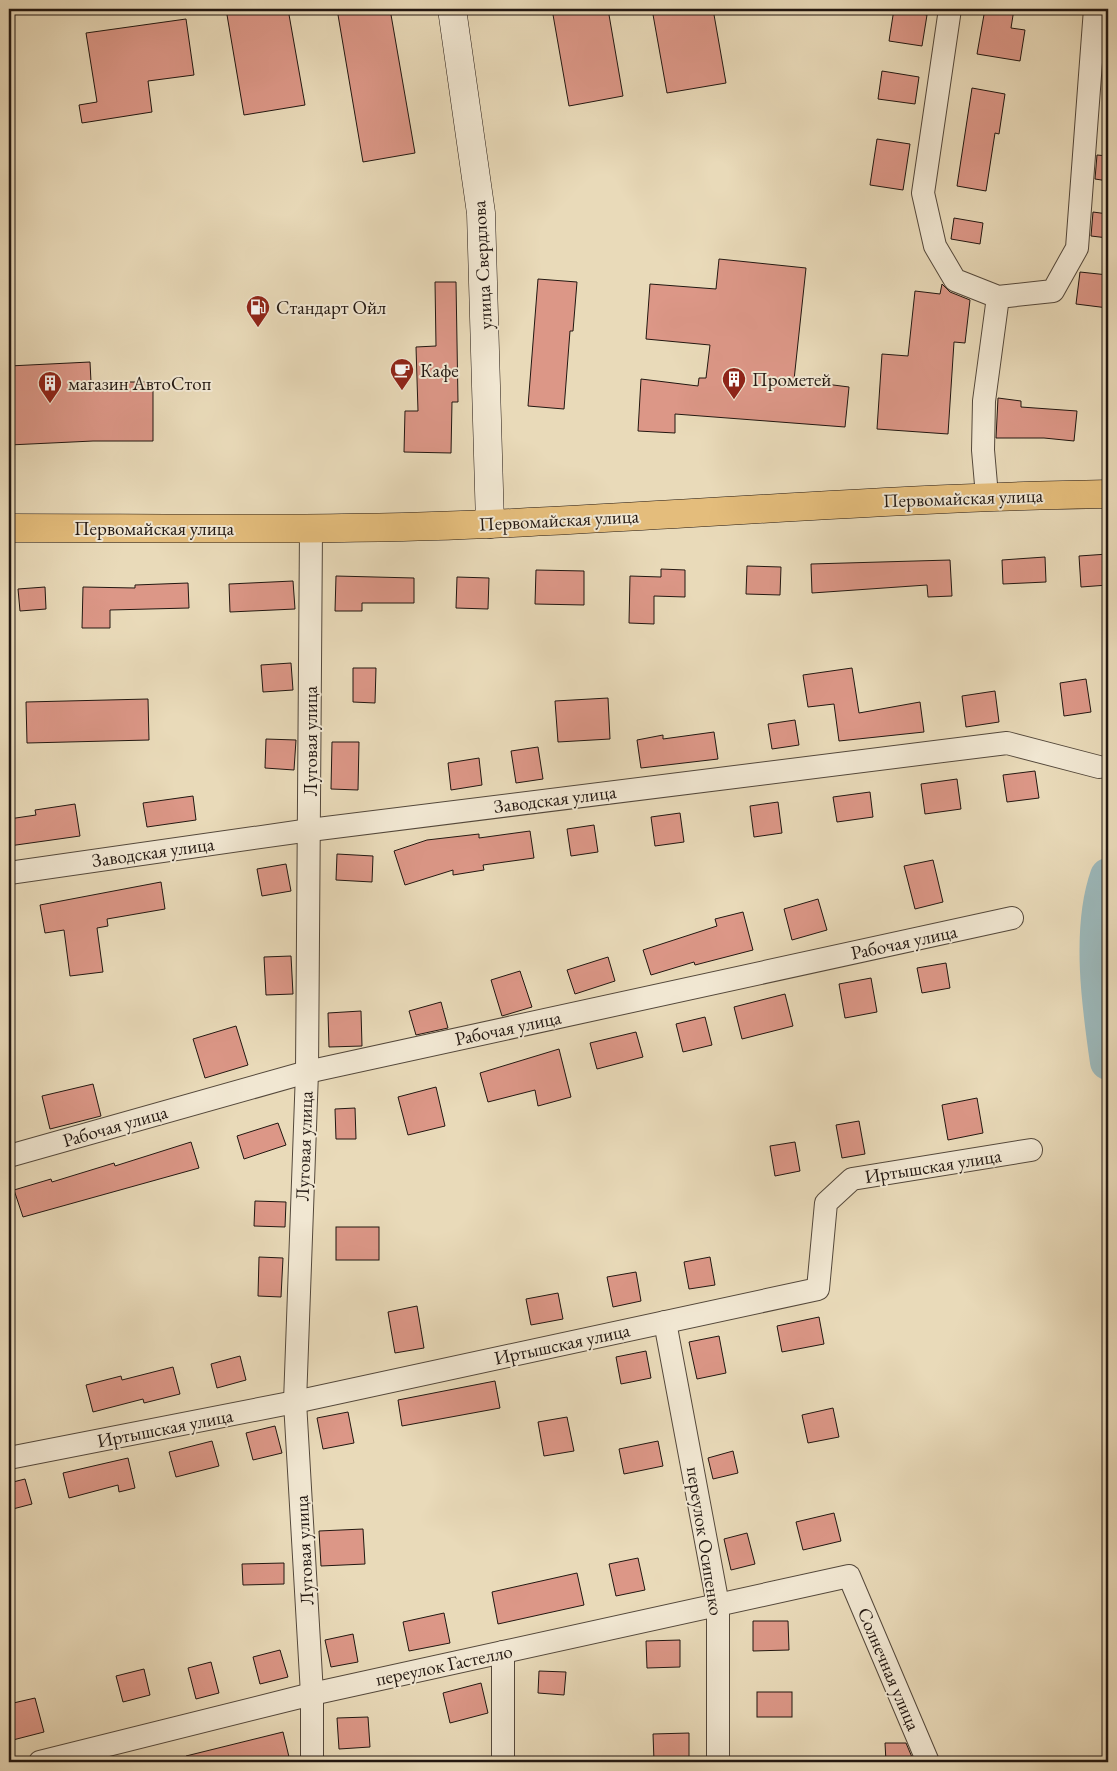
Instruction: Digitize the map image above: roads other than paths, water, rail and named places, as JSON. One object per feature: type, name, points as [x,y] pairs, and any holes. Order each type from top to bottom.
[{"type":"main road","name":"улица Свердлова","points":[[452,9],[481,213],[490,524]]},
{"type":"main road","name":"Первомайская улица","points":[[9,528],[311,529],[490,524],[987,496],[1108,494]]},
{"type":"street","points":[[950,9],[923,193],[935,246],[955,280],[998,297],[1053,291],[1077,248],[1095,9]]},
{"type":"street","points":[[987,496],[983,450],[984,401],[998,297]]},
{"type":"street","name":"Луговая улица","points":[[311,529],[307,1072],[296,1402],[312,1694],[312,1762]]},
{"type":"street","name":"Заводская улица","points":[[9,873],[310,830],[1007,743],[1099,767]]},
{"type":"street","name":"Рабочая улица","points":[[9,1156],[307,1072],[1012,918]]},
{"type":"street","name":"Иртышская улица","points":[[9,1458],[296,1402],[818,1289],[826,1203],[852,1179],[1031,1150]]},
{"type":"street","name":"переулок Осипенко","points":[[665,1322],[718,1605],[718,1762]]},
{"type":"street","name":"переулок Гастелло","points":[[40,1762],[312,1694],[849,1576]]},
{"type":"street","name":"Солнечная улица","points":[[849,1576],[928,1762]]},
{"type":"street","points":[[503,1652],[503,1762]]},
{"type":"waterway","points":[[1108,876],[1102,897],[1098,944],[1099,993],[1108,1062]]},
{"type":"place","name":"Стандарт Ойл","points":[[258,328]]},
{"type":"place","name":"Кафе","points":[[402,391]]},
{"type":"place","name":"Прометей","points":[[734,400]]},
{"type":"place","name":"магазин АвтоСтоп","points":[[50,404]]}]
